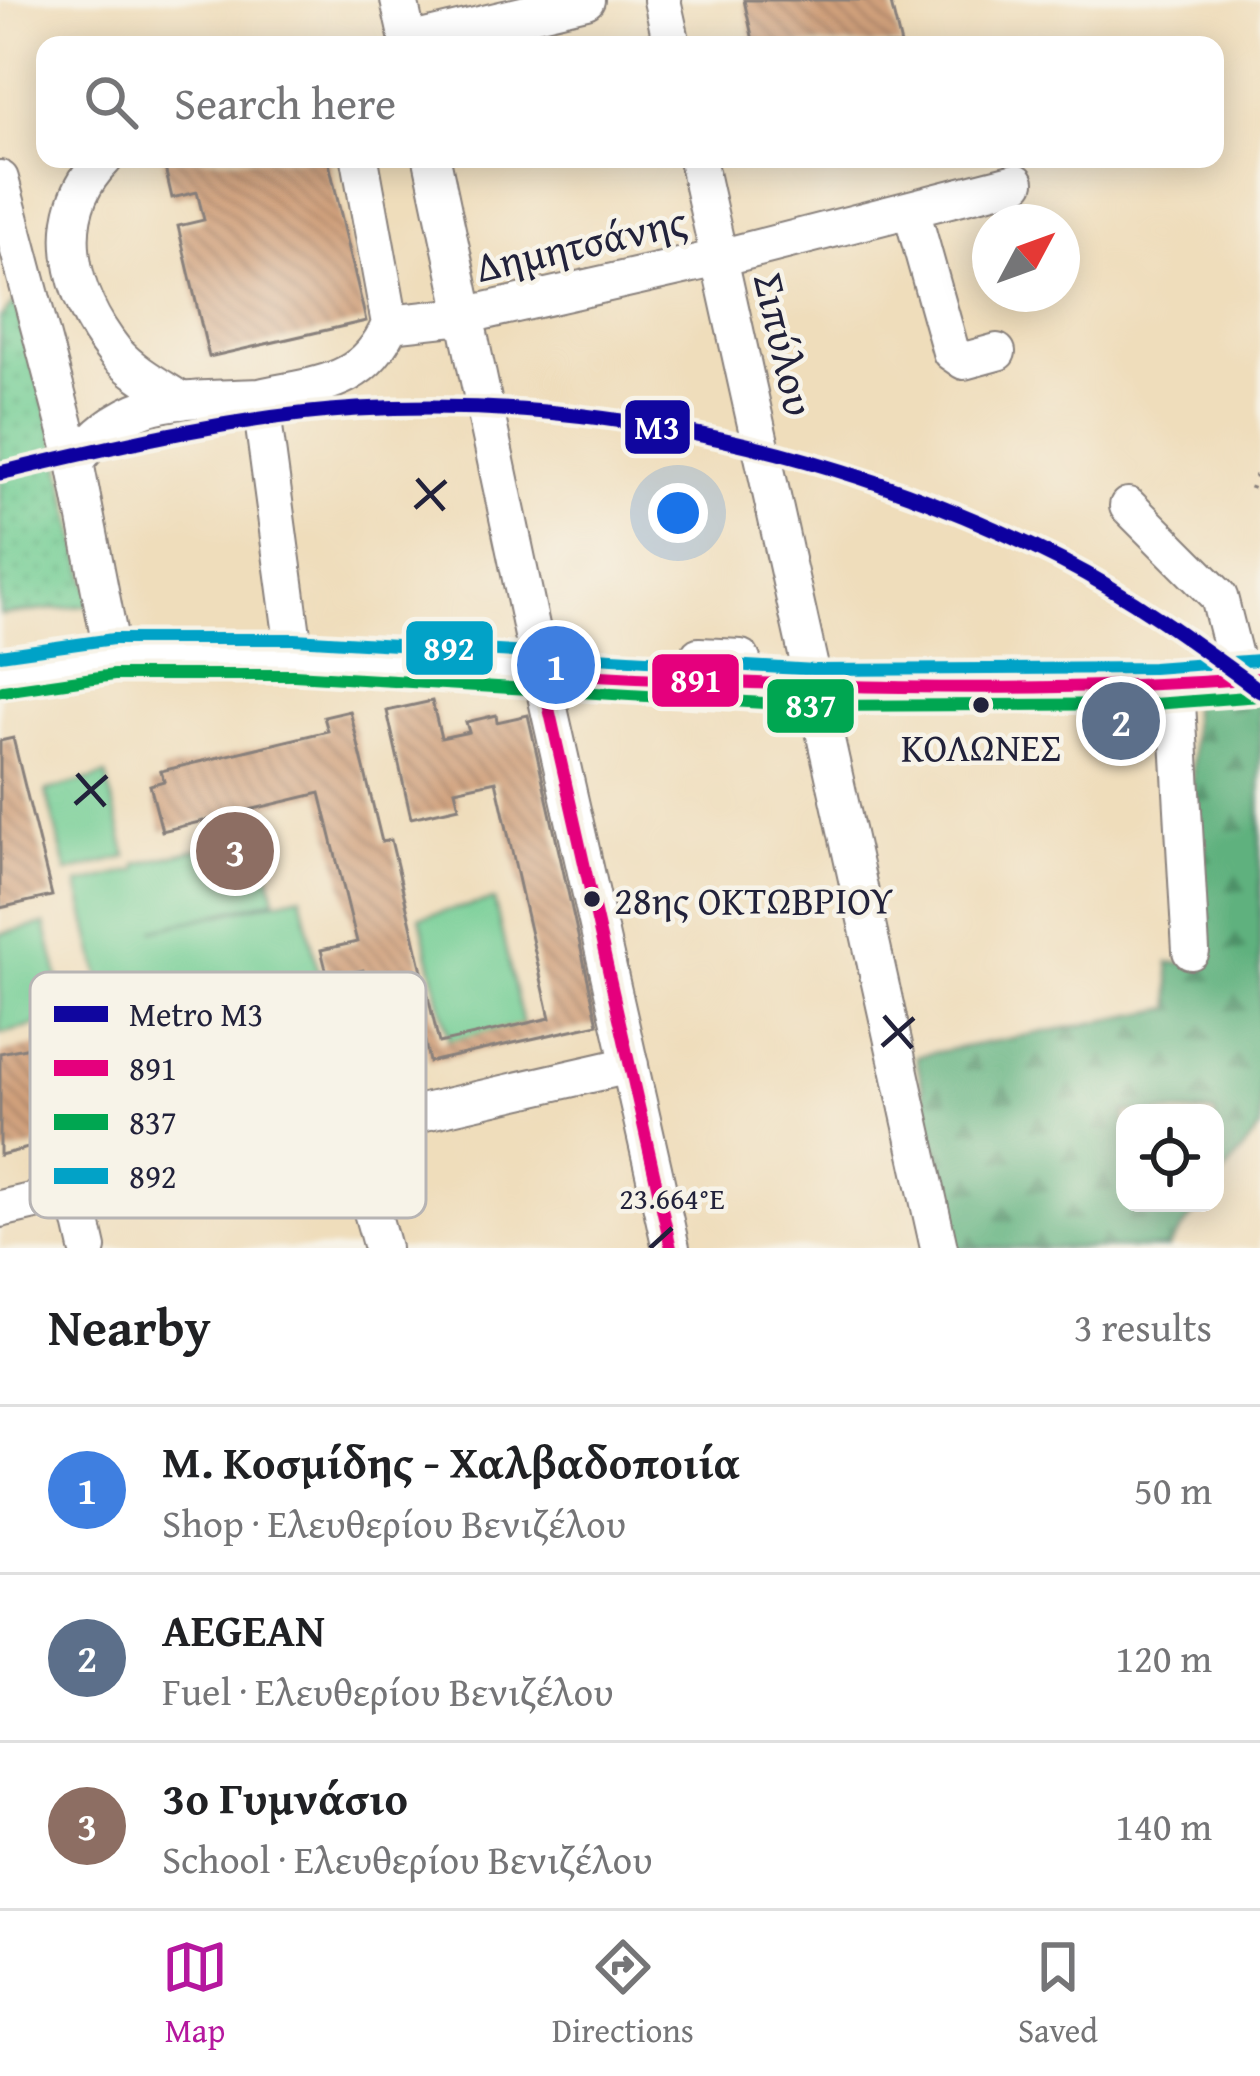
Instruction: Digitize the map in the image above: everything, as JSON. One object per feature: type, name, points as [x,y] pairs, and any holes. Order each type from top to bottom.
[{"type":"street","points":[[399,0],[407,36]]},
{"type":"street","points":[[441,36],[586,0]]},
{"type":"street","points":[[662,0],[670,36]]},
{"type":"street","points":[[97,168],[75,198],[70,242],[79,296],[117,355],[182,401]]},
{"type":"street","points":[[74,461],[94,436],[127,411],[182,401],[260,397],[341,379],[373,355],[390,324],[362,168]]},
{"type":"street","points":[[434,168],[541,673],[671,1248]]},
{"type":"street","name":"Σιπύλου","points":[[699,168],[939,1248]]},
{"type":"street","points":[[0,179],[74,461],[112,657]]},
{"type":"street","name":"Δημητσάνης","points":[[390,324],[463,316],[719,258],[1016,182]]},
{"type":"street","points":[[911,209],[954,357],[964,361],[997,352]]},
{"type":"street","points":[[30,292],[76,279]]},
{"type":"street","points":[[260,397],[296,657]]},
{"type":"street","points":[[0,673],[112,657],[296,657],[815,688],[1165,685],[1250,679],[1219,597],[1128,506]]},
{"type":"street","points":[[1165,685],[1191,951]]},
{"type":"street","points":[[426,1112],[630,1065]]},
{"type":"street","points":[[0,1208],[30,1202]]},
{"type":"street","points":[[81,1218],[88,1248]]},
{"type":"street","points":[[374,1218],[382,1248]]},
{"type":"path","points":[[1251,489],[1260,466]]},
{"type":"green space","points":[[15,301],[51,424],[92,605],[0,615],[0,318]]},
{"type":"green space","points":[[1260,691],[1260,1128],[1224,1174],[1224,1104],[1116,1104],[1116,1212],[1195,1212],[1168,1248],[955,1248],[916,1056],[1172,1008],[1169,963],[1194,962],[1192,697]]},
{"type":"green space","points":[[106,775],[127,857],[67,872],[46,791]]},
{"type":"green space","points":[[260,835],[275,899],[153,930],[301,895],[318,972],[98,972],[78,884],[137,870],[137,864]]},
{"type":"green space","points":[[494,900],[523,1025],[449,1041],[420,917]]},
{"type":"green space","points":[[45,924],[57,972],[30,972],[30,1027],[0,1034],[0,934]]},
{"type":"building","points":[[744,0],[890,0],[899,36],[752,36]]},
{"type":"building","points":[[165,168],[330,168],[366,321],[209,357],[178,226],[204,220],[197,192],[172,198]]},
{"type":"building","points":[[432,701],[441,738],[469,732],[466,722],[528,715],[598,1024],[429,1062],[426,988],[439,1043],[550,1018],[496,781],[455,790],[459,807],[411,818],[387,711]]},
{"type":"building","points":[[350,711],[382,842],[391,840],[422,972],[327,972],[321,950],[357,942],[320,793],[162,831],[150,785],[164,781],[161,771],[328,731],[324,717]]},
{"type":"building","points":[[13,738],[52,896],[0,908],[0,741]]},
{"type":"building","points":[[30,1047],[30,1148],[0,1155],[0,1053]]},
{"type":"metro line","name":"Μ3","points":[[0,473],[178,433],[358,409],[449,407],[631,422],[808,461],[980,523],[1114,590],[1260,691]]},
{"type":"transit line","name":"892","points":[[0,655],[113,639],[295,639],[815,670],[1153,668],[1259,660]]},
{"type":"transit line","name":"891","points":[[671,1248],[541,673],[990,688],[1260,678]]},
{"type":"transit line","name":"837","points":[[3,691],[114,675],[294,675],[815,706],[1154,704],[1260,696]]},
{"type":"place","name":"Μ. Κοσμίδης - Χαλβαδοποιία","points":[[556,665]]},
{"type":"place","name":"ΚΟΛΩΝΕΣ","points":[[981,705]]},
{"type":"place","name":"AEGEAN","points":[[1121,721]]},
{"type":"place","name":"3ο Γυμνάσιο","points":[[235,851]]},
{"type":"place","name":"28ης ΟΚΤΩΒΡΙΟΥ","points":[[592,899]]}]
